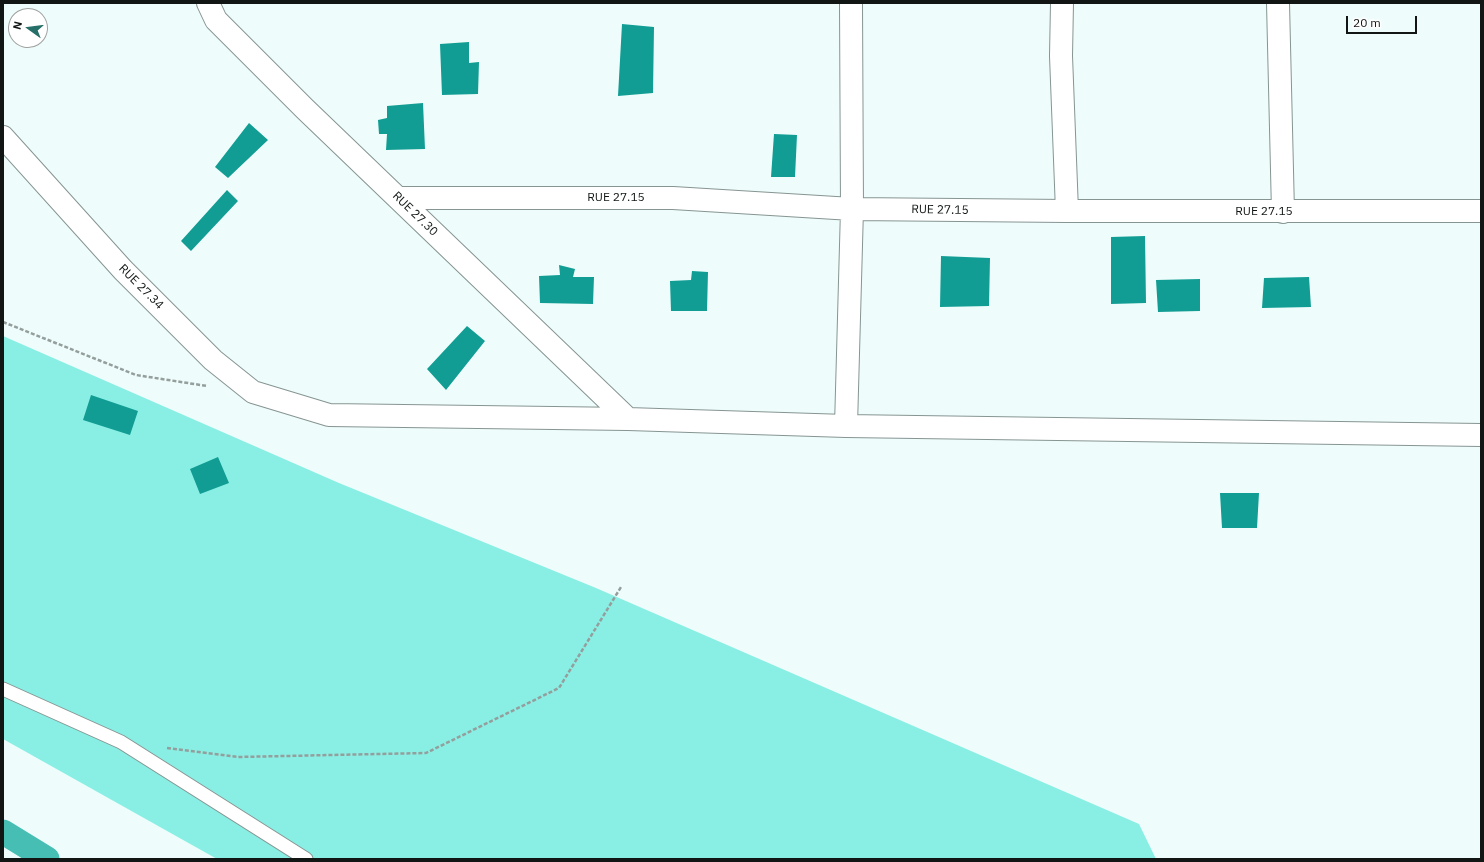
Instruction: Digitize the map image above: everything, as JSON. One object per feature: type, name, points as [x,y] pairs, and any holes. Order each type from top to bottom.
[{"type":"street","name":"RUE 27.30","points":[[208,3],[216,20],[221,26],[305,109],[628,419]]},
{"type":"street","points":[[846,426],[852,208],[851,3]]},
{"type":"street","points":[[1062,3],[1061,56],[1067,211]]},
{"type":"street","points":[[1278,3],[1283,212]]},
{"type":"street","name":"RUE 27.34","points":[[3,137],[123,270],[213,360],[253,392],[301,408],[328,415],[628,419],[846,426],[1481,435]]},
{"type":"street","name":"RUE 27.15","points":[[399,198],[673,198],[852,208],[1067,211],[1481,211]]},
{"type":"lane","points":[[3,688],[121,742],[306,859]]},
{"type":"path","points":[[3,322],[136,375],[214,387]]},
{"type":"path","points":[[160,747],[238,757],[426,753],[559,688],[621,587]]},
{"type":"shaded area","points":[[3,336],[339,483],[596,588],[1139,824],[1156,859],[217,859],[3,739]]},
{"type":"building","points":[[622,24],[654,27],[653,93],[618,96]]},
{"type":"building","points":[[469,42],[469,63],[479,62],[478,94],[442,95],[440,44]]},
{"type":"building","points":[[423,103],[425,149],[386,150],[387,134],[379,134],[378,120],[387,118],[387,106]]},
{"type":"building","points":[[249,123],[268,140],[228,178],[215,167]]},
{"type":"building","points":[[774,134],[797,135],[795,177],[771,177]]},
{"type":"building","points":[[227,190],[238,201],[191,251],[181,241]]},
{"type":"building","points":[[1145,236],[1146,303],[1111,304],[1111,237]]},
{"type":"building","points":[[941,256],[990,258],[989,306],[940,307]]},
{"type":"building","points":[[559,265],[575,269],[573,277],[594,277],[593,304],[540,303],[539,276],[560,275]]},
{"type":"building","points":[[692,271],[708,272],[707,311],[671,311],[670,281],[691,280]]},
{"type":"building","points":[[1309,277],[1311,307],[1262,308],[1264,278]]},
{"type":"building","points":[[1200,279],[1200,311],[1158,312],[1156,280]]},
{"type":"building","points":[[467,326],[485,341],[446,390],[427,369]]},
{"type":"building","points":[[91,395],[138,411],[130,435],[83,420]]},
{"type":"building","points":[[218,457],[229,483],[200,494],[190,469]]},
{"type":"building","points":[[1220,493],[1259,493],[1257,528],[1222,528]]},
{"type":"waterway","points":[[3,832],[47,859]]}]
